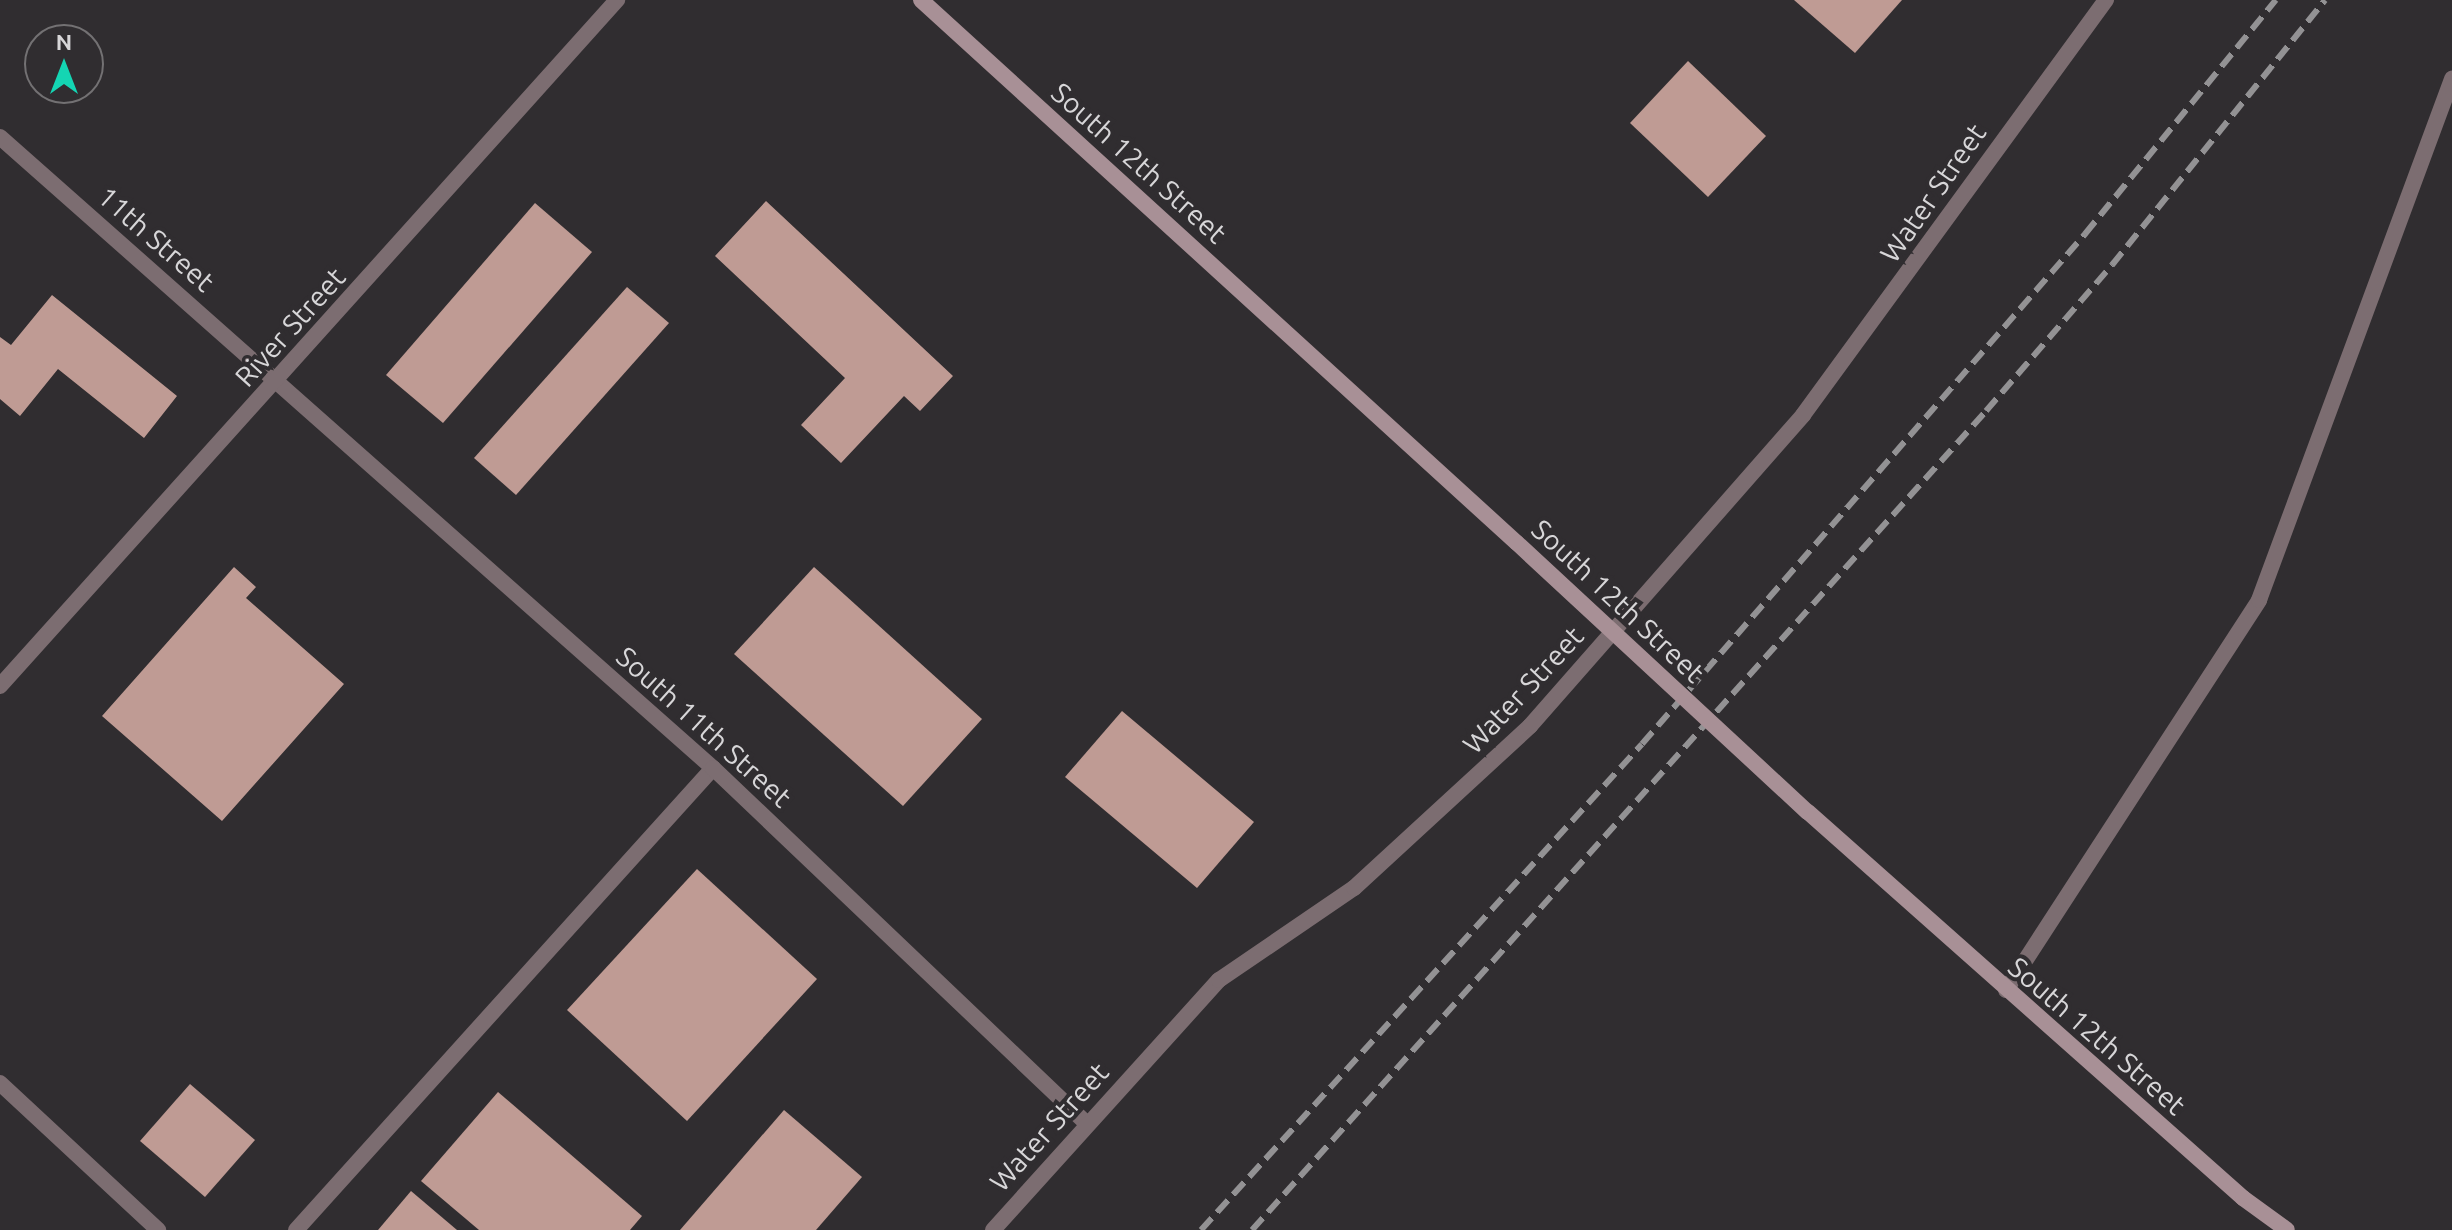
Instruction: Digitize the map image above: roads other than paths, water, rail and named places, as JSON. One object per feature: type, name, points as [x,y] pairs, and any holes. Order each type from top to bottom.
[{"type":"main road","name":"South 12th Street","points":[[921,0],[1808,812],[2243,1198],[2287,1230]]},
{"type":"street","name":"River Street","points":[[0,686],[617,0]]},
{"type":"street","name":"Water Street","points":[[993,1230],[1086,1123],[1219,980],[1354,888],[1530,726],[1803,415],[2106,0]]},
{"type":"street","points":[[2006,990],[2259,600],[2452,79]]},
{"type":"street","name":"11th Street","points":[[0,137],[277,381]]},
{"type":"street","name":"South 11th Street","points":[[277,381],[713,768],[1086,1123]]},
{"type":"street","points":[[296,1230],[713,768]]},
{"type":"street","points":[[0,1083],[158,1230]]},
{"type":"railway","points":[[1201,1230],[1642,744],[2085,234],[2276,0]]},
{"type":"railway","points":[[1252,1230],[1986,411],[2112,265],[2325,0]]}]
